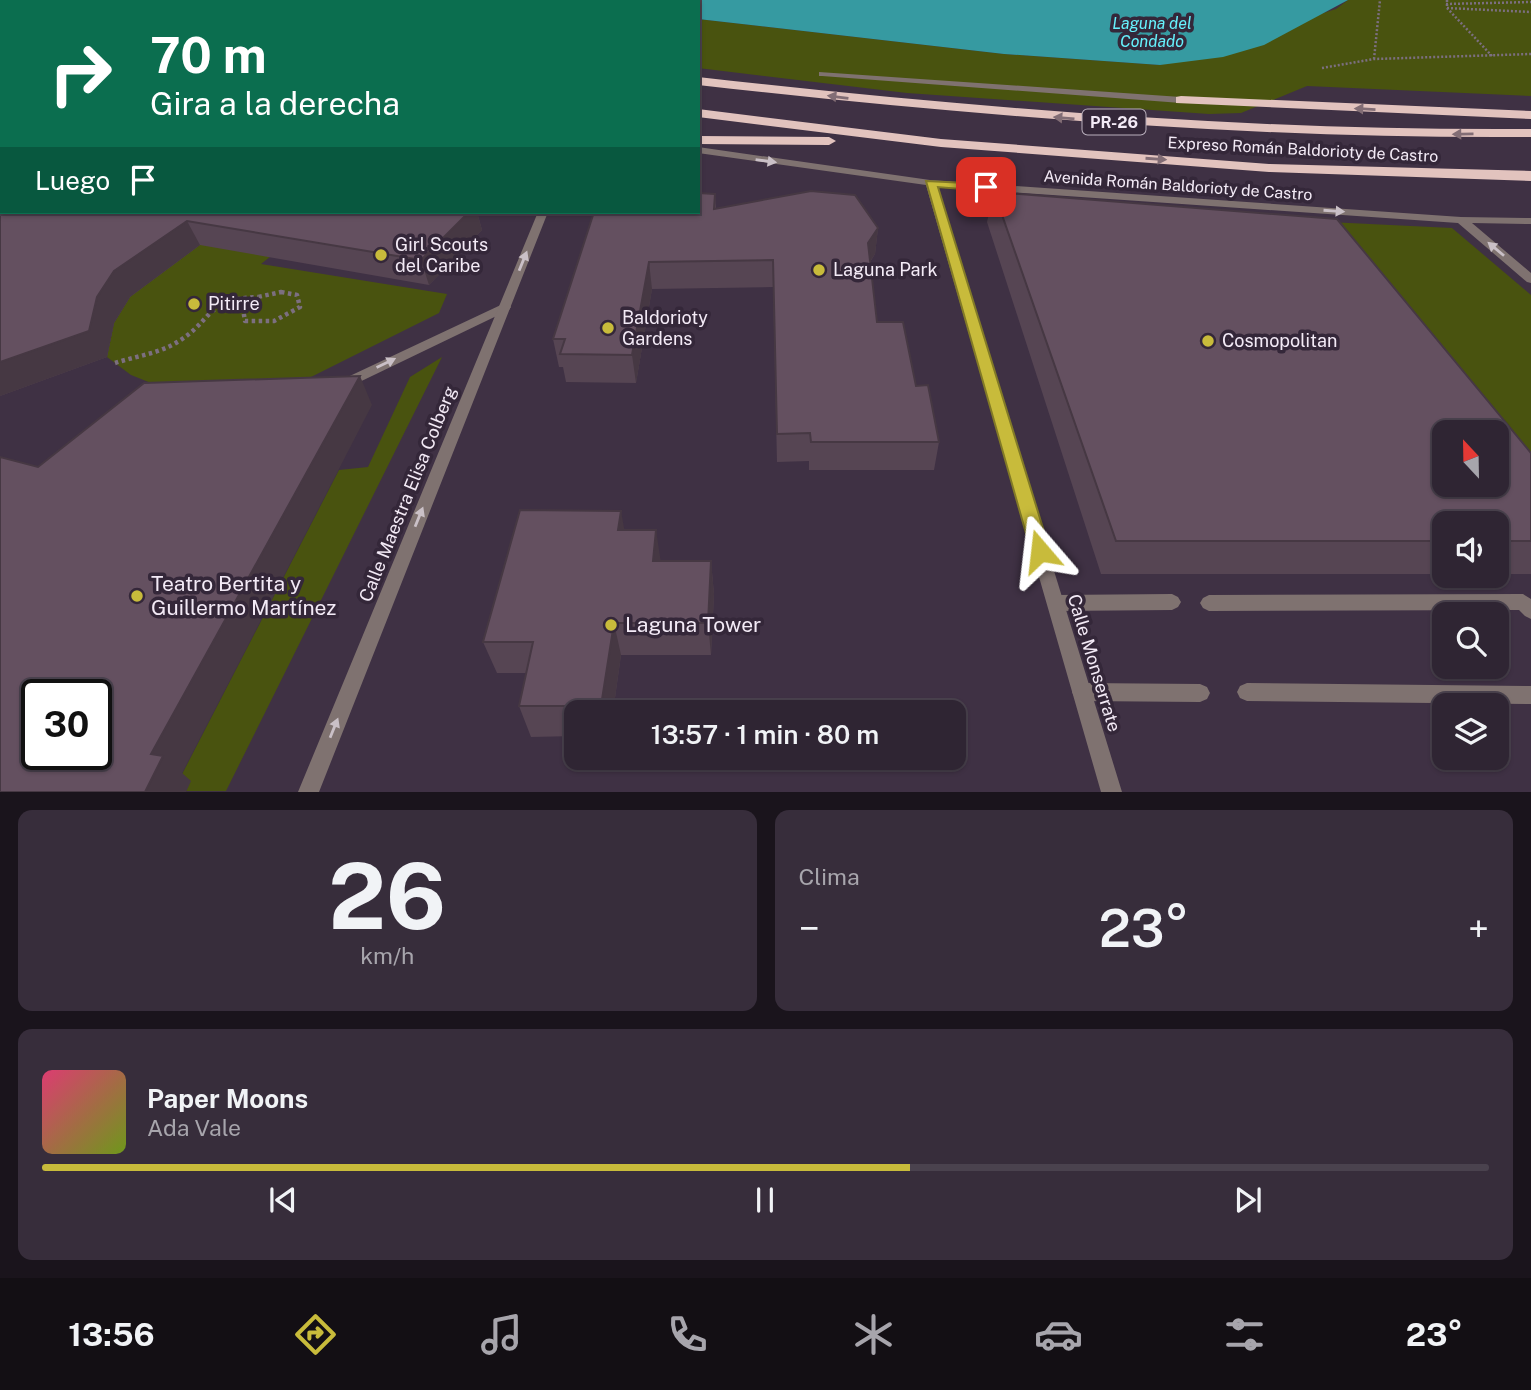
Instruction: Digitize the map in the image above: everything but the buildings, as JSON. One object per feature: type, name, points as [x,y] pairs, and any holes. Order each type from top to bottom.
[{"type":"highway","name":"Expreso Román Baldorioty de Castro","points":[[700,80],[961,110],[1165,126],[1432,135],[1531,133]]},
{"type":"highway","points":[[1181,100],[1531,115]]},
{"type":"highway","name":"Expreso Román Baldorioty de Castro","points":[[700,113],[941,143],[1269,168],[1531,176]]},
{"type":"highway","points":[[700,140],[941,143]]},
{"type":"street","points":[[822,74],[1181,100]]},
{"type":"street","name":"Avenida Román Baldorioty de Castro","points":[[700,150],[930,183],[1461,220],[1531,222]]},
{"type":"street","name":"Calle Monserrate","points":[[930,183],[1112,792]]},
{"type":"street","name":"Calle Maestra Elisa Colberg","points":[[308,792],[542,214]]},
{"type":"street","points":[[1461,220],[1531,279]]},
{"type":"street","points":[[325,393],[505,307]]},
{"type":"street","points":[[1209,603],[1524,602],[1531,611]]},
{"type":"street","points":[[1056,603],[1171,603]]},
{"type":"street","points":[[1082,692],[1200,693]]},
{"type":"street","points":[[1247,692],[1531,695]]},
{"type":"path","points":[[1374,59],[1380,0]]},
{"type":"path","points":[[1447,4],[1531,2]]},
{"type":"path","points":[[1447,4],[1492,57]]},
{"type":"path","points":[[1447,4],[1531,12]]},
{"type":"path","points":[[1321,69],[1374,59],[1531,54]]},
{"type":"path","points":[[115,363],[170,346],[195,331],[214,307],[233,298],[258,298],[281,292],[297,295],[300,307],[285,318],[262,324],[245,321],[243,309],[258,298]]},
{"type":"shaded area","points":[[1348,0],[1531,0],[1531,96],[1307,86],[1241,113],[1209,114],[907,93],[700,68],[700,19],[1004,54],[1160,65],[1336,9]]},
{"type":"shaded area","points":[[324,214],[261,264],[447,294],[439,313],[301,382],[171,391],[131,375],[107,357],[114,323],[130,297],[167,250]]},
{"type":"shaded area","points":[[1308,221],[1452,228],[1531,295],[1531,496],[1509,456],[1509,420],[1485,420]]},
{"type":"shaded area","points":[[442,357],[226,791],[186,791],[179,780],[339,470],[368,467],[410,377]]},
{"type":"water","name":"Laguna del Condado","points":[[700,0],[1348,0],[1264,45],[1223,57],[1160,65],[1004,54],[700,19]]},
{"type":"place","name":"Girl Scouts del Caribe","points":[[381,255]]},
{"type":"place","name":"Laguna Park","points":[[819,270]]},
{"type":"place","name":"Pitirre","points":[[194,304]]},
{"type":"place","name":"Baldorioty Gardens","points":[[608,328]]},
{"type":"place","name":"Cosmopolitan","points":[[1208,341]]},
{"type":"place","name":"Teatro Bertita y Guillermo Martínez","points":[[137,596]]},
{"type":"place","name":"Laguna Tower","points":[[611,625]]},
{"type":"route","points":[[986,187],[930,183],[1040,551]]}]
